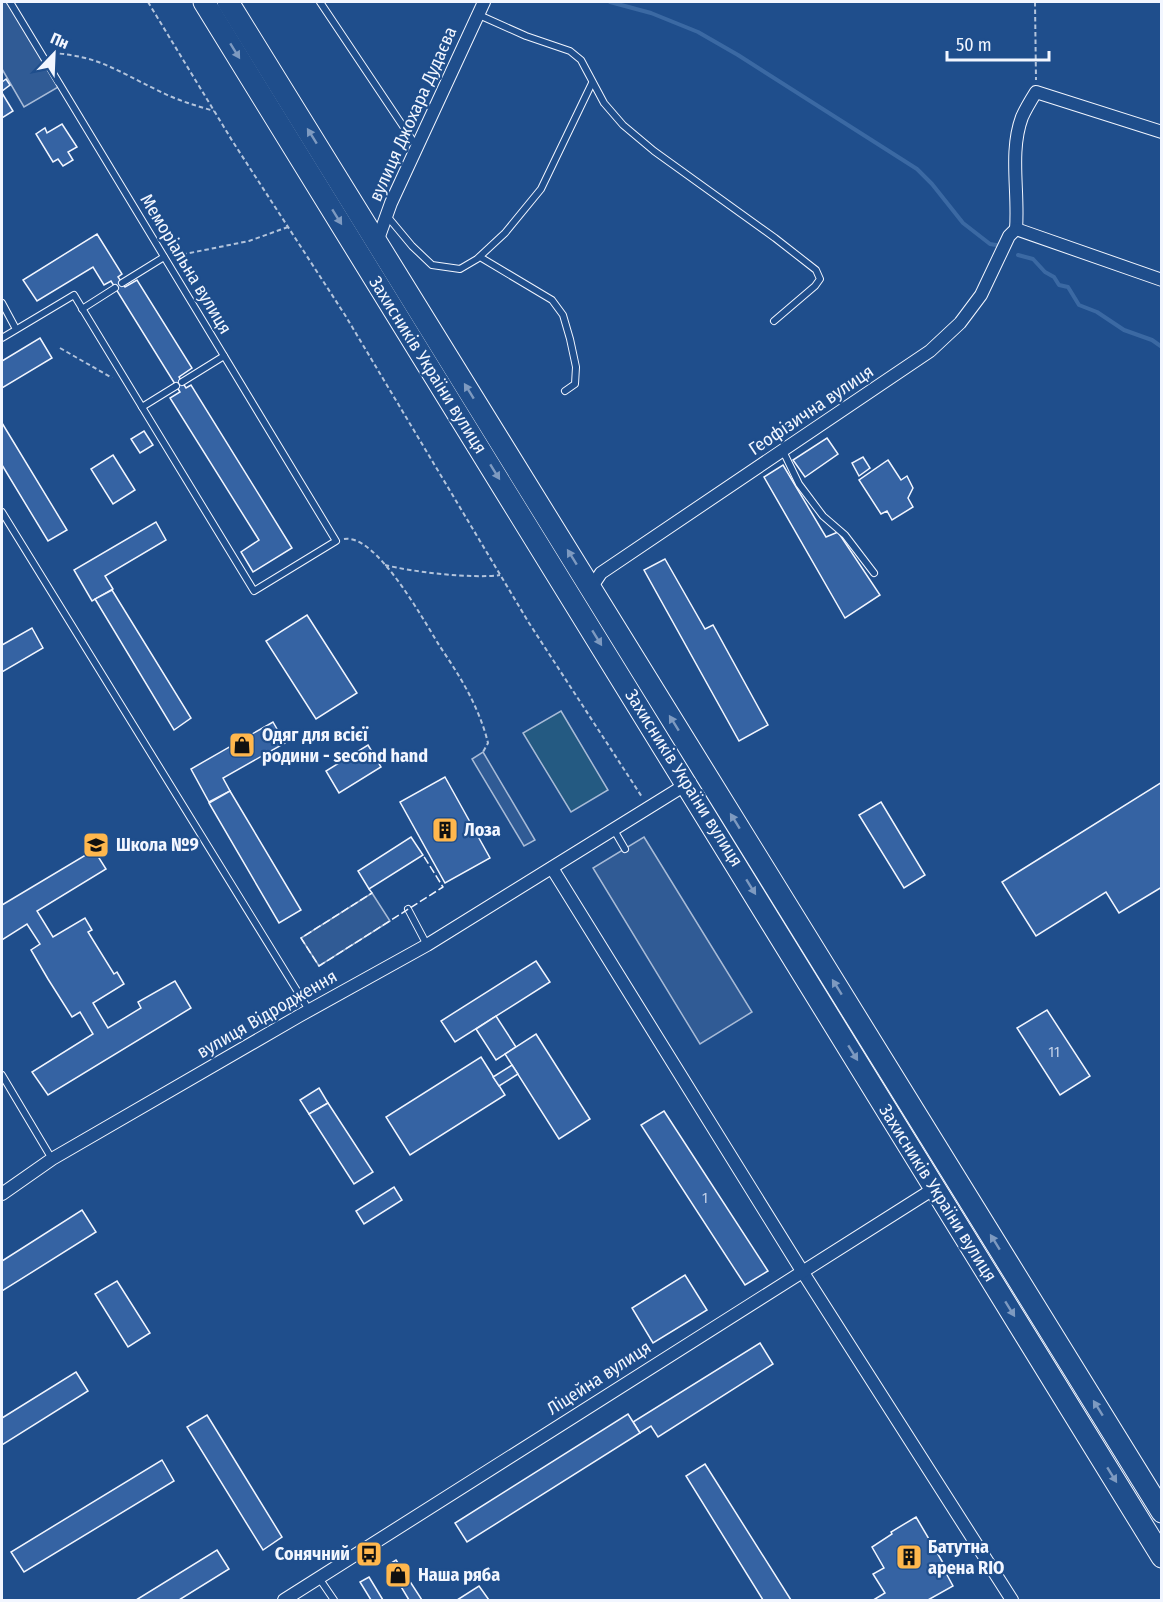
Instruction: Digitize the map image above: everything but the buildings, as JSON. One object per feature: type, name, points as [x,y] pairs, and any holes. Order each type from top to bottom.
[{"type":"highway","name":"Захисників України вулиця","points":[[204,2],[1161,1512]]},
{"type":"highway","name":"Захисників України вулиця","points":[[228,2],[591,588],[696,778],[935,1188],[1161,1557]]},
{"type":"street","name":"вулиця Джохара Дудаєва","points":[[377,242],[417,147],[484,2]]},
{"type":"street","points":[[1161,132],[1036,92],[1022,117],[1014,156],[1018,200],[1016,229],[1161,280]]},
{"type":"street","name":"Геофізична вулиця","points":[[591,588],[601,573],[930,351],[960,323],[981,295],[1009,236],[1016,229]]},
{"type":"street","name":"вулиця Відродження","points":[[2,1194],[52,1159],[309,1010],[427,945],[696,778]]},
{"type":"street","points":[[552,868],[802,1271],[1012,1600]]},
{"type":"street","name":"Ліцейна вулиця","points":[[284,1600],[935,1188]]},
{"type":"lane","name":"Меморіальна вулиця","points":[[10,2],[336,541]]},
{"type":"lane","points":[[320,2],[417,147]]},
{"type":"lane","points":[[478,15],[526,36],[570,51],[581,60],[603,103],[623,125],[654,151],[816,270],[820,279],[815,286],[774,321]]},
{"type":"lane","points":[[387,215],[412,246],[432,265],[460,269],[480,257],[512,225],[541,189],[592,83]]},
{"type":"lane","points":[[122,283],[164,257]]},
{"type":"lane","points":[[480,257],[552,300],[563,315],[576,367],[575,384],[564,391]]},
{"type":"lane","points":[[82,309],[115,288]]},
{"type":"lane","points":[[2,338],[74,295],[254,591],[336,541]]},
{"type":"lane","points":[[2,303],[16,329]]},
{"type":"lane","points":[[142,407],[224,356]]},
{"type":"lane","points":[[783,451],[799,484],[823,516],[844,535],[874,573]]},
{"type":"lane","points":[[2,512],[309,1010]]},
{"type":"lane","points":[[614,829],[625,849]]},
{"type":"lane","points":[[408,909],[427,945]]},
{"type":"lane","points":[[2,1075],[52,1159]]},
{"type":"lane","points":[[319,1578],[334,1600]]},
{"type":"path","points":[[148,2],[214,111],[351,325],[529,623],[649,807]]},
{"type":"path","points":[[1035,2],[1036,92]]},
{"type":"path","points":[[41,53],[78,55],[108,64],[187,104],[214,111]]},
{"type":"path","points":[[164,257],[249,241],[288,227]]},
{"type":"path","points":[[60,348],[131,389]]},
{"type":"path","points":[[336,541],[348,538],[358,540],[385,565],[412,600],[468,691],[485,730],[488,743],[483,752]]},
{"type":"path","points":[[385,565],[446,574],[500,575]]},
{"type":"shaded area","points":[[2,2],[10,2],[60,86],[24,107],[2,69]]},
{"type":"shaded area","points":[[561,711],[608,790],[571,812],[523,733]]},
{"type":"shaded area","points":[[483,752],[535,840],[524,846],[472,759]]},
{"type":"shaded area","points":[[644,837],[752,1012],[700,1044],[593,868]]},
{"type":"shaded area","points":[[372,893],[390,921],[319,966],[301,938]]},
{"type":"waterway","points":[[610,2],[651,13],[698,32],[738,55],[917,169],[963,223],[990,244],[1002,246]]},
{"type":"waterway","points":[[1018,255],[1033,259],[1045,272],[1054,277],[1059,285],[1068,287],[1079,305],[1097,312],[1124,330],[1152,340],[1162,347]]},
{"type":"fence","points":[[369,889],[372,893],[301,938],[319,966],[443,887],[423,855]]},
{"type":"place","name":"Одяг для всієї родини - second hand","points":[[242,745]]},
{"type":"place","name":"Лоза","points":[[445,830]]},
{"type":"place","name":"Школа №9","points":[[96,845]]},
{"type":"place","name":"Сонячний","points":[[369,1554]]},
{"type":"place","name":"Батутна арена RIO","points":[[909,1557]]},
{"type":"place","name":"Наша ряба","points":[[398,1575]]}]
